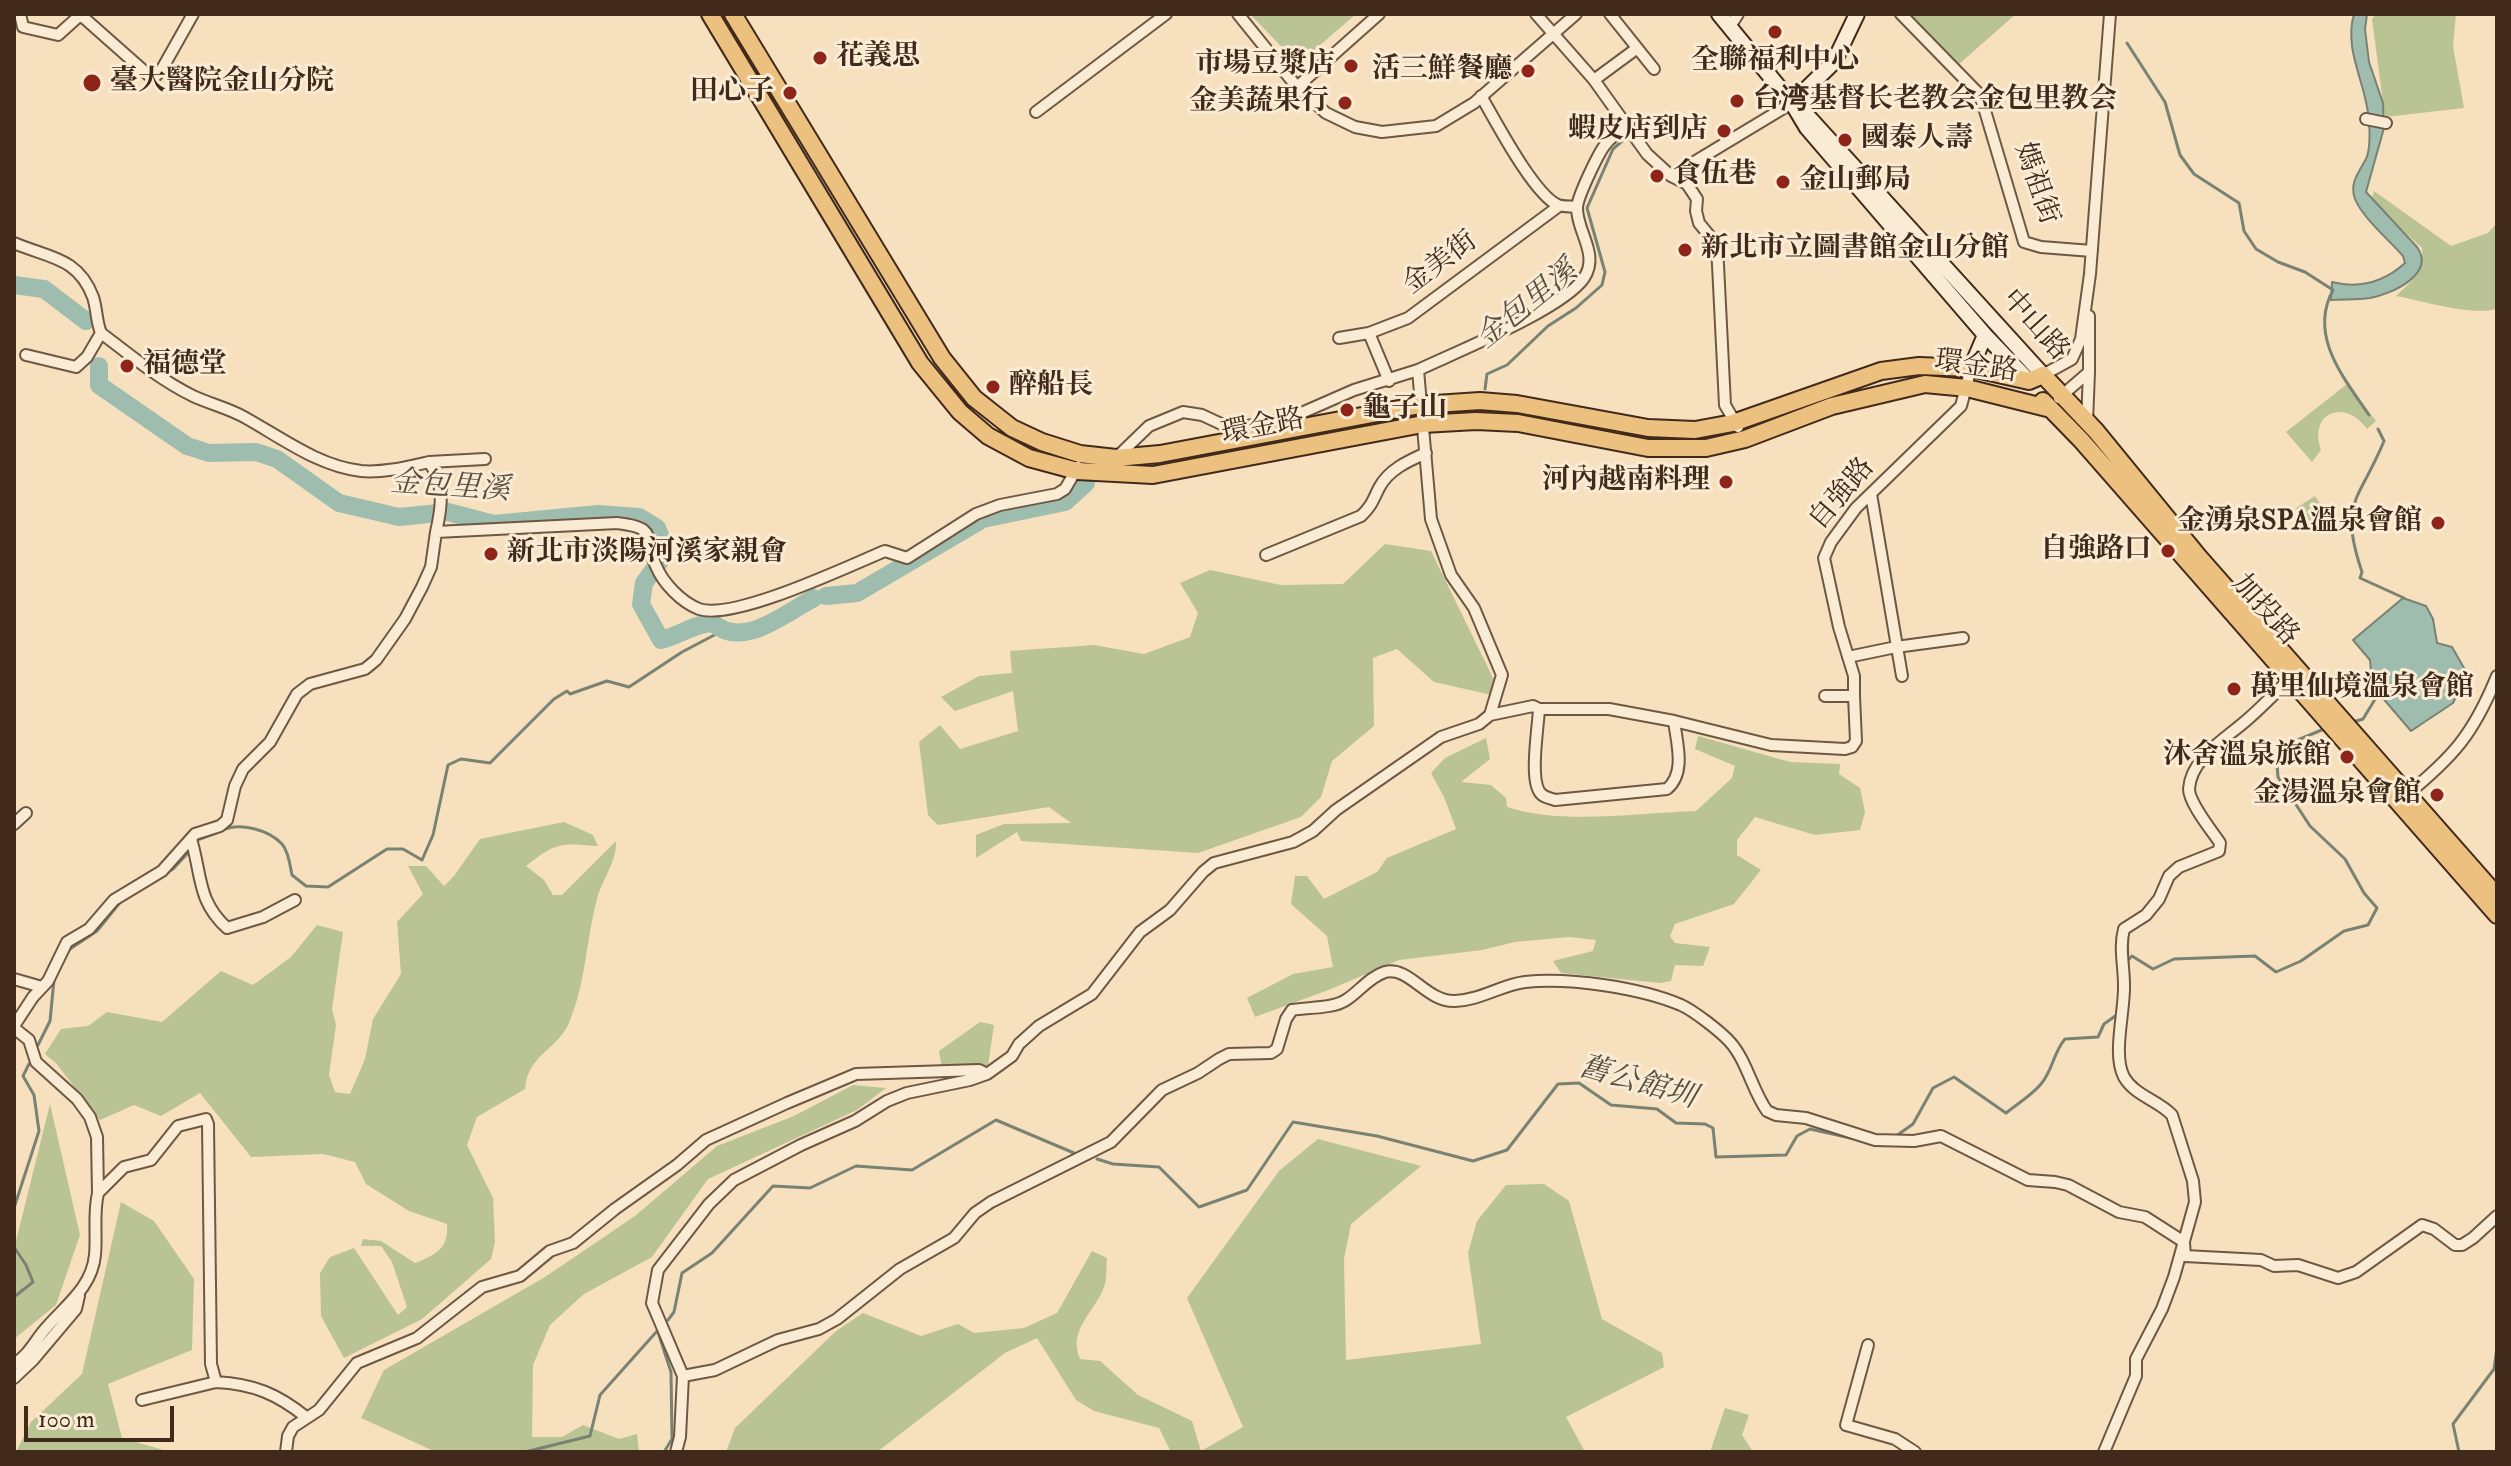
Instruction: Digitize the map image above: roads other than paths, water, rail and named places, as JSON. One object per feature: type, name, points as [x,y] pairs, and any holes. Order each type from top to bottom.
[{"type":"main road","name":"環金路","points":[[710,14],[920,363],[950,400],[988,436],[1029,458],[1153,475],[1423,424],[1476,421],[1518,423],[1648,448],[1706,448],[1745,439],[1832,406],[1925,384],[1967,388],[2047,408]]},
{"type":"main road","name":"環金路","points":[[733,14],[942,358],[974,398],[1012,428],[1079,463],[1160,454],[1420,405],[1480,401],[1517,404],[1648,428],[1695,430],[1736,422],[1881,371],[1919,366],[1971,368],[2036,378]]},
{"type":"main road","name":"中山路","points":[[2036,378],[2062,395],[2087,422],[2192,559]]},
{"type":"main road","name":"中山路","points":[[2036,378],[2047,408],[2192,559]]},
{"type":"main road","name":"加投路","points":[[2192,559],[2403,798],[2497,896]]},
{"type":"main road","name":"加投路","points":[[2403,798],[2497,915]]},
{"type":"street","points":[[20,14],[23,27],[58,35],[78,17],[83,17],[153,79],[162,69],[193,14]]},
{"type":"street","points":[[1036,112],[1166,14]]},
{"type":"street","points":[[1238,14],[1297,87],[1326,113],[1355,127],[1382,132],[1436,126],[1481,96],[1576,14]]},
{"type":"street","points":[[1297,87],[1379,14]]},
{"type":"street","points":[[1536,14],[1594,80],[1647,154],[1671,176],[1687,184],[1697,199],[1699,223],[1717,245],[1725,405],[1745,439]]},
{"type":"street","points":[[1610,14],[1654,69]]},
{"type":"street","name":"中山路","points":[[1719,14],[1792,103],[1807,128],[1985,335],[2036,378]]},
{"type":"street","points":[[1729,28],[1738,14]]},
{"type":"street","points":[[1671,176],[1792,103],[1834,62],[1857,14]]},
{"type":"street","name":"媽祖街","points":[[1901,14],[1978,93],[2024,242],[2041,247],[2092,251]]},
{"type":"street","points":[[2036,378],[2072,359],[2081,339],[2090,274],[2110,14]]},
{"type":"street","points":[[1594,80],[1636,49]]},
{"type":"street","points":[[1481,96],[1512,150],[1546,196],[1559,206],[1577,207]]},
{"type":"street","name":"中山路","points":[[1792,103],[1814,120],[2036,378]]},
{"type":"street","points":[[2366,119],[2386,123]]},
{"type":"street","points":[[1116,458],[1149,426],[1183,412],[1202,415],[1232,429],[1290,418],[1354,390],[1418,370],[1528,318],[1574,290],[1586,275],[1590,256],[1577,207],[1606,142],[1629,126]]},
{"type":"street","name":"金美街","points":[[1339,338],[1369,333],[1408,318],[1559,206]]},
{"type":"street","points":[[14,243],[37,253],[58,257],[85,279],[96,305],[101,333],[173,385],[195,398],[241,415],[314,458],[359,471],[377,472],[429,462],[485,459]]},
{"type":"street","points":[[2087,422],[2090,274]]},
{"type":"street","points":[[26,355],[76,367],[87,357],[101,333]]},
{"type":"street","points":[[1369,333],[1389,381]]},
{"type":"street","points":[[1971,368],[1985,335]]},
{"type":"street","name":"自強路","points":[[1674,721],[1771,745],[1852,747],[1856,741],[1854,676],[1824,558],[1831,542],[1856,508],[1961,406],[1971,368]]},
{"type":"street","points":[[1418,370],[1431,519],[1451,575],[1474,608],[1502,675],[1490,715]]},
{"type":"street","points":[[2047,408],[2089,372]]},
{"type":"street","points":[[1266,555],[1361,516],[1372,506],[1379,486],[1389,474],[1426,453]]},
{"type":"street","points":[[14,1378],[76,1309],[79,1294],[95,1259],[94,1211],[98,1193],[97,1137],[90,1117],[77,1099],[36,1062],[29,1040],[14,1027],[48,981],[67,942],[89,929],[114,900],[162,871],[195,834],[220,826],[227,820],[235,786],[243,769],[270,742],[297,694],[310,684],[365,669],[387,648],[431,567],[442,490],[429,462]]},
{"type":"street","points":[[436,532],[617,523],[635,525],[647,532],[657,569],[684,600],[700,609],[718,610],[768,599],[885,551],[907,558],[976,514],[1000,505],[1057,494],[1065,489],[1079,463]]},
{"type":"street","points":[[1871,494],[1902,676]]},
{"type":"street","points":[[1848,657],[1963,638]]},
{"type":"street","points":[[2104,1452],[2136,1376],[2136,1359],[2162,1309],[2195,1202],[2193,1181],[2172,1115],[2165,1107],[2130,1085],[2122,1074],[2120,1047],[2125,988],[2121,939],[2124,929],[2146,915],[2159,899],[2169,876],[2179,867],[2219,851],[2220,843],[2190,798],[2189,789],[2194,773],[2210,750],[2248,720],[2294,675]]},
{"type":"street","points":[[2403,798],[2457,750],[2469,734],[2497,676]]},
{"type":"street","points":[[1825,696],[1854,696]]},
{"type":"street","points":[[676,1452],[680,1437],[683,1376],[652,1303],[658,1270],[717,1196],[734,1180],[855,1121],[887,1101],[907,1093],[987,1074],[1012,1056],[1019,1044],[1039,1026],[1092,994],[1140,932],[1170,910],[1214,863],[1293,842],[1313,831],[1336,810],[1441,737],[1479,724],[1490,715],[1533,706],[1539,709],[1609,709],[1674,721],[1678,774],[1674,783],[1667,789],[1555,800],[1544,797],[1538,790],[1535,778],[1539,709]]},
{"type":"street","points":[[14,824],[26,813]]},
{"type":"street","points":[[191,839],[205,902],[227,928],[263,917],[295,900]]},
{"type":"street","points":[[683,1376],[715,1370],[778,1340],[819,1329],[837,1319],[900,1269],[922,1255],[943,1247],[975,1213],[991,1202],[1111,1142],[1162,1090],[1229,1054],[1271,1053],[1277,1049],[1292,1010],[1337,1004],[1384,972],[1397,971],[1442,1000],[1458,1001],[1484,996],[1516,983],[1532,981],[1620,987],[1682,1005],[1728,1039],[1739,1054],[1767,1111],[1806,1118],[1875,1140],[1914,1141],[1941,1136],[2028,1180],[2068,1185],[2119,1212],[2145,1217],[2184,1242]]},
{"type":"street","points":[[14,979],[42,987]]},
{"type":"street","points":[[286,1452],[293,1427],[319,1410],[357,1363],[417,1338],[482,1287],[520,1276],[550,1251],[573,1243],[716,1134],[856,1074],[979,1070],[987,1074]]},
{"type":"street","points":[[98,1193],[124,1167],[151,1160],[178,1126],[206,1119],[211,1364],[216,1382]]},
{"type":"street","points":[[2184,1242],[2185,1256],[2261,1260],[2274,1266],[2298,1265],[2338,1278],[2356,1272],[2422,1225],[2434,1229],[2455,1245],[2462,1245],[2497,1216]]},
{"type":"street","points":[[14,1364],[25,1357],[44,1329],[79,1294]]},
{"type":"street","points":[[1868,1345],[1846,1425],[1895,1439],[1915,1452]]},
{"type":"street","points":[[142,1400],[216,1382],[245,1384],[283,1399],[306,1417]]},
{"type":"waterway","name":"金包里溪","points":[[2127,43],[2165,102],[2180,155],[2194,174],[2239,203],[2244,231],[2256,249],[2278,262],[2305,272],[2333,290],[2326,307],[2327,340],[2340,371],[2369,415]]},
{"type":"waterway","name":"金包里溪","points":[[1485,389],[1487,374],[1507,365],[1548,326],[1576,308],[1602,285],[1605,272],[1587,208],[1613,149],[1627,137]]},
{"type":"waterway","name":"金包里溪","points":[[14,285],[44,289],[86,321]]},
{"type":"waterway","name":"金包里溪","points":[[99,366],[99,385],[187,446],[209,453],[256,452],[277,459],[339,503],[399,517],[448,512],[494,524],[598,514],[639,517],[657,528],[664,545],[663,557],[644,583],[641,604],[661,640],[693,627],[713,623],[737,633],[750,631],[777,620],[814,598]]},
{"type":"waterway","name":"舊公館圳","points":[[2378,429],[2384,441],[2355,503],[2352,530],[2362,572],[2360,578],[2404,598]]},
{"type":"waterway","points":[[826,596],[857,593],[983,519],[1065,502],[1086,483]]},
{"type":"waterway","points":[[223,830],[246,827],[276,839],[286,851],[292,875],[306,886],[328,887],[387,849],[403,849],[422,860],[433,835],[448,765],[461,759],[490,763],[554,699],[567,691],[570,694],[607,681],[629,687],[682,652],[722,631]]},
{"type":"waterway","name":"舊公館圳","points":[[2353,722],[2363,719],[2377,696]]},
{"type":"waterway","name":"舊公館圳","points":[[2127,961],[2132,956],[2153,969],[2174,959],[2255,956],[2276,972],[2301,961],[2344,931],[2368,925],[2377,908],[2364,893],[2345,859],[2310,826],[2278,777],[2276,755],[2288,744],[2324,729]]},
{"type":"waterway","points":[[197,840],[216,833]]},
{"type":"waterway","points":[[139,890],[173,869],[187,854]]},
{"type":"waterway","points":[[67,951],[97,931],[122,900]]},
{"type":"waterway","points":[[38,1045],[50,1021],[54,980]]},
{"type":"waterway","name":"舊公館圳","points":[[1896,1136],[1913,1124],[1933,1088],[1954,1077],[2006,1113],[2041,1084],[2065,1039],[2098,1037],[2104,1024],[2118,1014]]},
{"type":"waterway","points":[[14,1208],[39,1131],[34,1095],[23,1076],[29,1064]]},
{"type":"waterway","name":"舊公館圳","points":[[1097,1159],[1113,1164],[1159,1167],[1199,1207],[1247,1190],[1293,1122],[1377,1136],[1473,1161],[1507,1150],[1558,1084],[1579,1083],[1611,1105],[1657,1109],[1676,1123],[1705,1124],[1713,1128],[1716,1157],[1786,1155],[1797,1136],[1810,1129],[1855,1139]]},
{"type":"waterway","name":"舊公館圳","points":[[668,1320],[674,1312],[682,1273],[712,1253],[773,1186],[810,1188],[856,1166],[912,1170],[996,1120],[1074,1153]]},
{"type":"waterway","points":[[14,1247],[33,1282],[14,1297]]},
{"type":"waterway","name":"舊公館圳","points":[[525,1452],[590,1436],[600,1395],[658,1330]]},
{"type":"waterway","points":[[658,1332],[671,1372],[672,1439],[664,1452]]},
{"type":"waterway","points":[[2459,1452],[2453,1424],[2494,1369],[2497,1348]]},
{"type":"place","name":"全聯福利中心","points":[[1775,32]]},
{"type":"place","name":"花義思","points":[[820,58]]},
{"type":"place","name":"市場豆漿店","points":[[1351,66]]},
{"type":"place","name":"活三鮮餐廳","points":[[1528,71]]},
{"type":"place","name":"臺大醫院金山分院","points":[[92,83]]},
{"type":"place","name":"田心子","points":[[790,93]]},
{"type":"place","name":"台湾基督长老教会金包里教会","points":[[1737,101]]},
{"type":"place","name":"金美蔬果行","points":[[1345,103]]},
{"type":"place","name":"蝦皮店到店","points":[[1724,131]]},
{"type":"place","name":"國泰人壽","points":[[1845,140]]},
{"type":"place","name":"食伍巷","points":[[1657,176]]},
{"type":"place","name":"金山郵局","points":[[1783,182]]},
{"type":"place","name":"新北市立圖書館金山分館","points":[[1685,250]]},
{"type":"place","name":"福德堂","points":[[127,366]]},
{"type":"place","name":"醉船長","points":[[993,387]]},
{"type":"place","name":"龜子山","points":[[1347,410]]},
{"type":"place","name":"河內越南料理","points":[[1726,482]]},
{"type":"place","name":"金湧泉SPA溫泉會館","points":[[2438,523]]},
{"type":"place","name":"自強路口","points":[[2168,551]]},
{"type":"place","name":"新北市淡陽河溪家親會","points":[[491,554]]},
{"type":"place","name":"萬里仙境溫泉會館","points":[[2234,689]]},
{"type":"place","name":"沐舍溫泉旅館","points":[[2347,757]]},
{"type":"place","name":"金湯溫泉會館","points":[[2437,795]]}]
